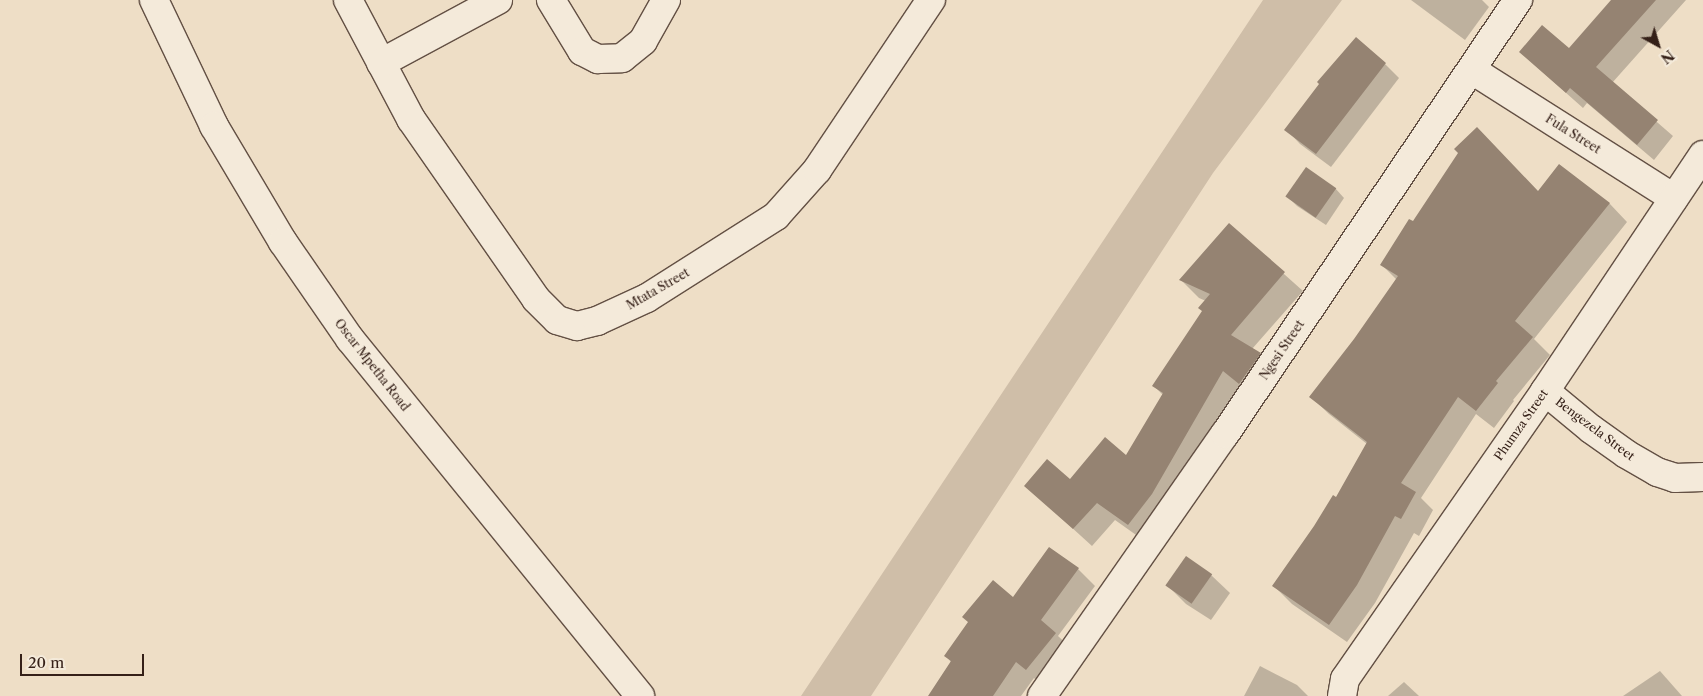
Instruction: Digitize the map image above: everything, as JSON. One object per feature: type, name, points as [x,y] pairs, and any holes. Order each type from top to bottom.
[{"type":"street","name":"Oscar Mpetha Road","points":[[154,0],[214,126],[283,242],[350,339],[640,696]]},
{"type":"street","name":"Mtata Street","points":[[348,0],[411,119],[536,298],[557,320],[577,326],[597,321],[647,298],[776,216],[817,170],[931,0]]},
{"type":"street","points":[[381,63],[498,0]]},
{"type":"street","points":[[551,0],[582,51],[598,59],[622,58],[643,41],[666,0]]},
{"type":"street","name":"Ngesi Street","points":[[1042,696],[1225,434],[1518,0]]},
{"type":"street","name":"Fula Street","points":[[1472,70],[1674,198]]},
{"type":"street","name":"Phumza Street","points":[[1342,696],[1345,679],[1545,391],[1703,155]]},
{"type":"street","name":"Bengezela Street","points":[[1545,391],[1591,429],[1626,454],[1657,472],[1674,478],[1703,477]]},
{"type":"shaded area","points":[[1263,0],[1342,0],[1213,173],[871,696],[801,696]]},
{"type":"building","points":[[1611,0],[1656,0],[1596,67],[1658,120],[1637,145],[1570,88],[1566,93],[1519,52],[1542,25],[1569,48]]},
{"type":"building","points":[[1356,37],[1386,63],[1316,154],[1284,130],[1319,84],[1317,82]]},
{"type":"building","points":[[1477,127],[1538,191],[1559,164],[1610,203],[1515,321],[1533,337],[1496,381],[1498,383],[1476,411],[1458,397],[1401,483],[1416,492],[1401,519],[1395,516],[1357,585],[1329,625],[1272,586],[1333,495],[1336,497],[1367,442],[1309,397],[1354,339],[1398,276],[1380,265],[1409,219],[1413,221],[1458,153],[1454,149]]},
{"type":"building","points":[[1306,167],[1336,188],[1316,218],[1285,196]]},
{"type":"building","points":[[1229,223],[1285,272],[1231,335],[1261,353],[1239,384],[1223,371],[1152,494],[1128,525],[1097,503],[1073,529],[1024,486],[1047,459],[1070,479],[1105,437],[1126,455],[1163,393],[1152,386],[1202,311],[1198,308],[1210,294],[1179,280]]},
{"type":"building","points":[[1049,547],[1079,568],[1041,620],[1056,633],[1026,670],[1016,662],[993,696],[928,696],[951,661],[944,656],[968,622],[962,617],[993,580],[1013,597]]},
{"type":"building","points":[[1186,556],[1212,574],[1192,604],[1165,585]]}]
